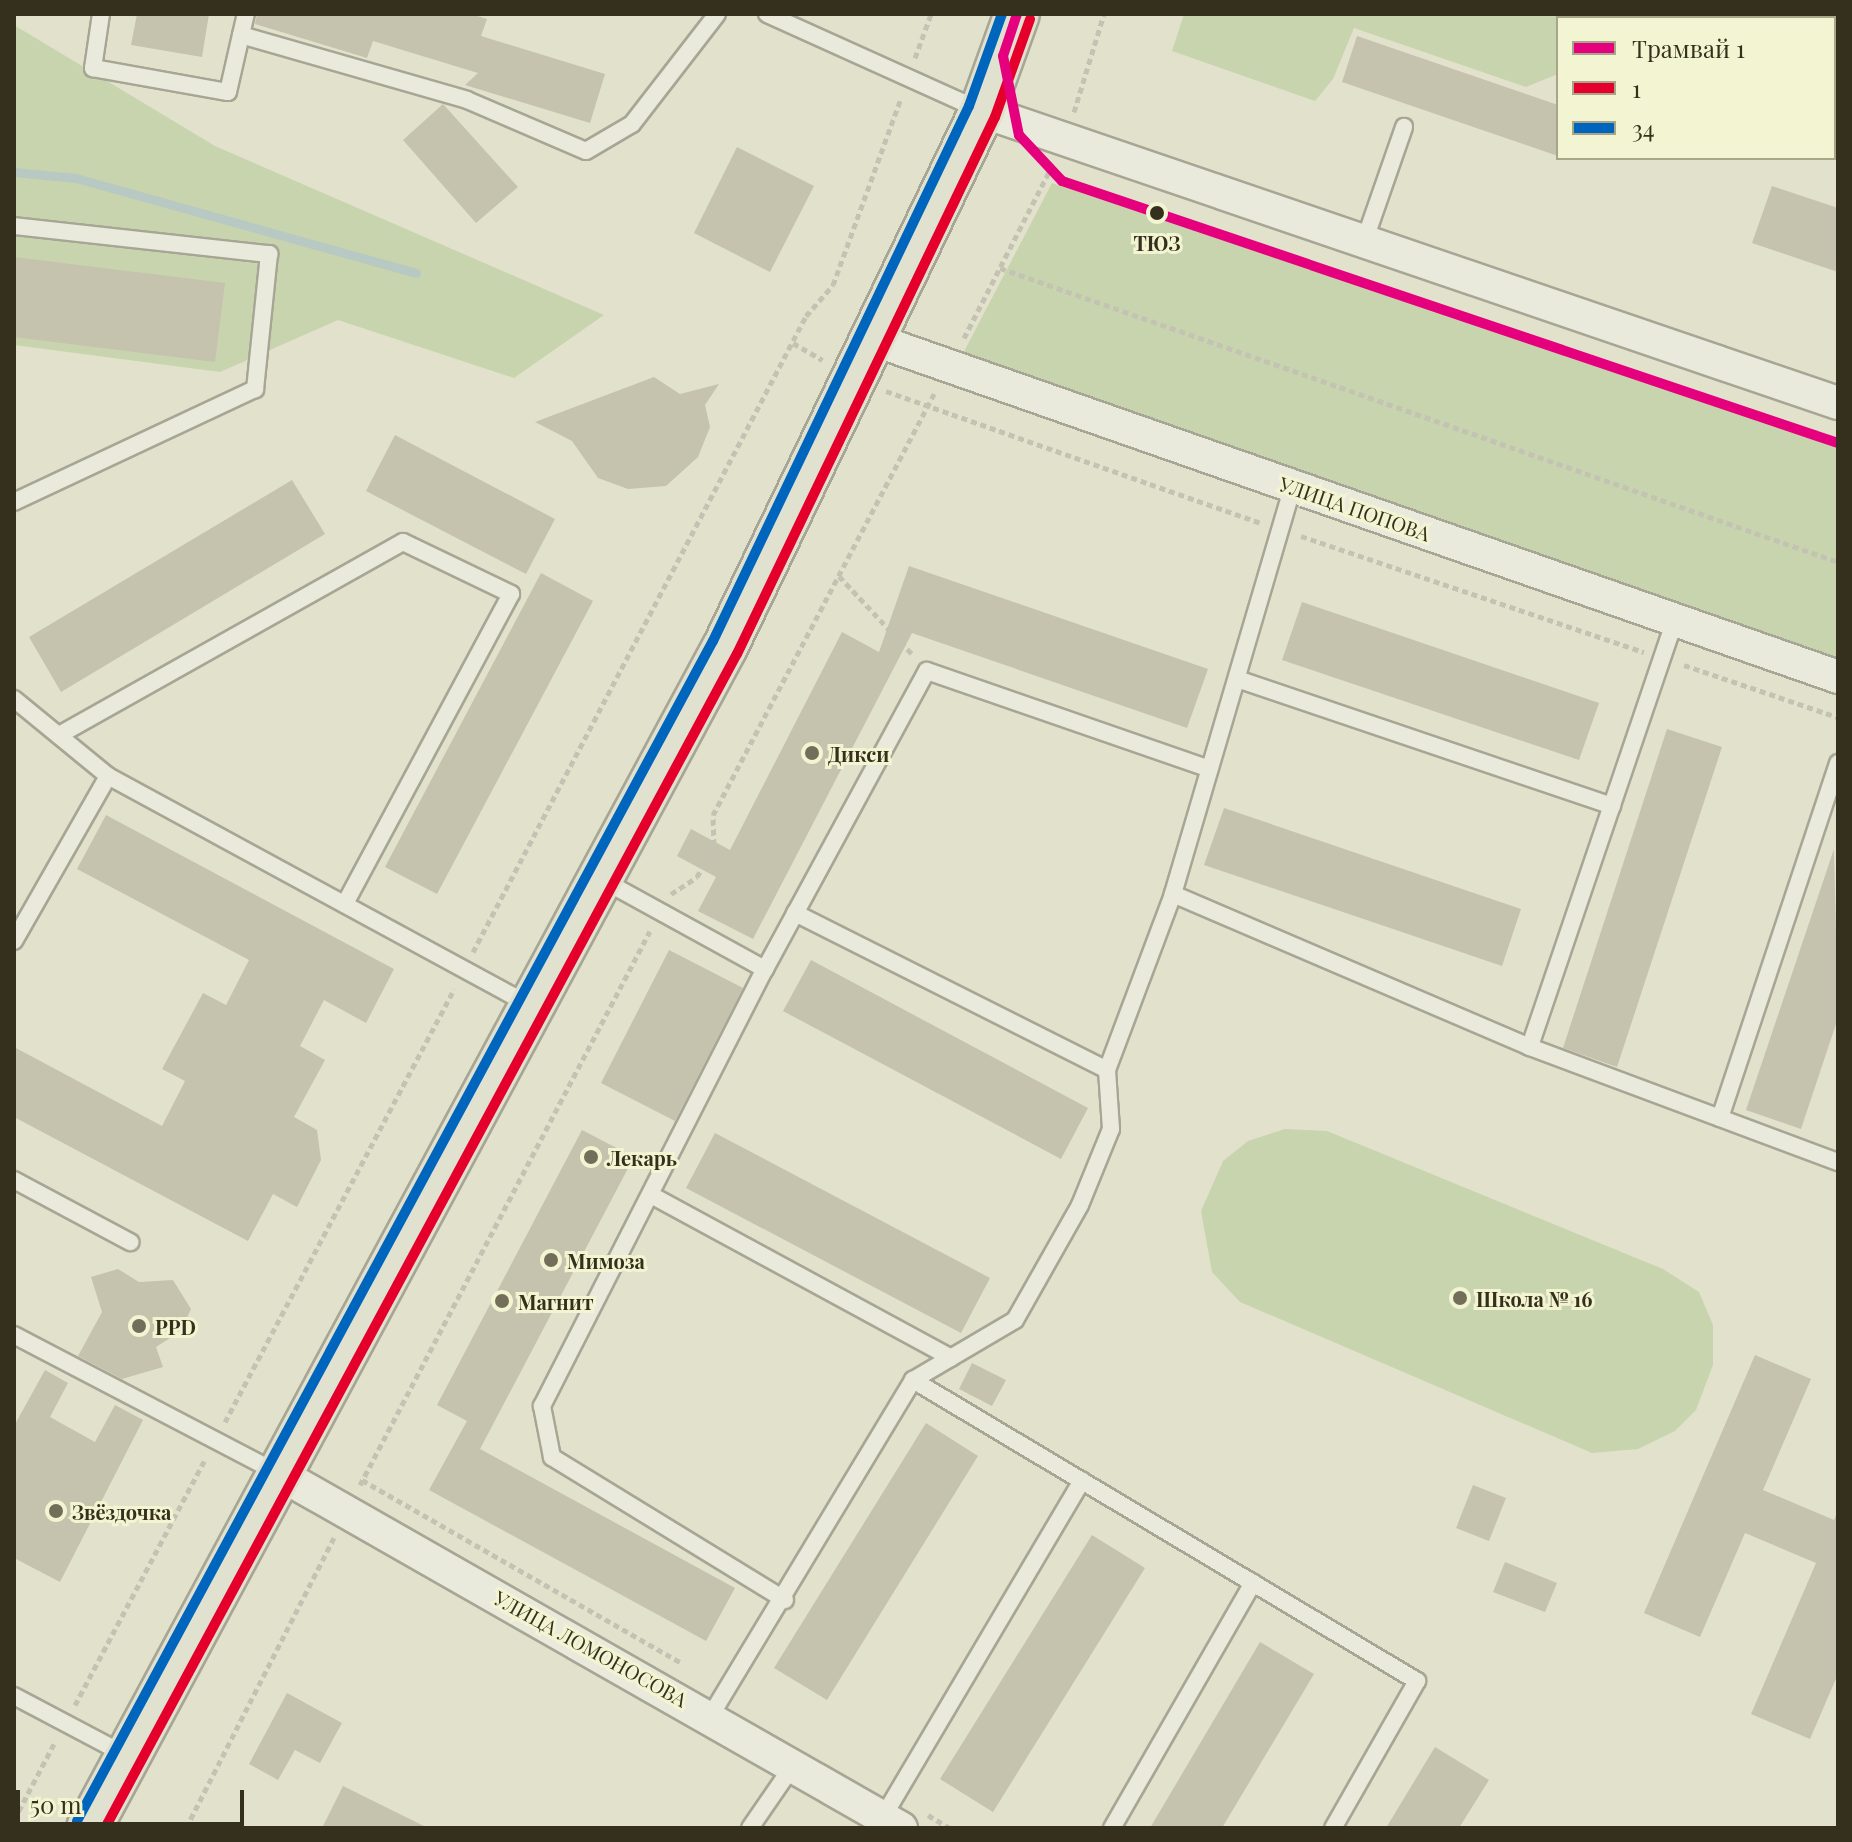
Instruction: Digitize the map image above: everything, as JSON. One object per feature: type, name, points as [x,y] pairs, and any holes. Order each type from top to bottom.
[{"type":"main road","points":[[89,1828],[725,647],[982,111],[1017,14]]},
{"type":"street","points":[[982,111],[1838,403]]},
{"type":"street","name":"УЛИЦА ПОПОВА","points":[[872,339],[1838,677]]},
{"type":"street","name":"УЛИЦА ЛОМОНОСОВА","points":[[278,1473],[795,1762],[892,1822]]},
{"type":"lane","points":[[101,14],[93,68],[228,92],[246,14]]},
{"type":"lane","points":[[241,35],[467,100],[586,151],[632,124],[717,14]]},
{"type":"lane","points":[[767,14],[982,111]]},
{"type":"lane","points":[[1364,242],[1404,127]]},
{"type":"lane","points":[[14,226],[269,254],[255,389],[14,502]]},
{"type":"lane","points":[[711,1715],[785,1600],[913,1380],[1015,1320],[1080,1205],[1111,1129],[1107,1070],[1173,894],[1293,486]]},
{"type":"lane","points":[[59,735],[403,542],[511,594],[345,904]]},
{"type":"lane","points":[[1530,1047],[1675,620]]},
{"type":"lane","points":[[785,1600],[552,1457],[542,1406],[653,1196],[765,969],[927,671],[1210,769]]},
{"type":"lane","points":[[1237,679],[1612,806]]},
{"type":"lane","points":[[14,699],[108,776],[531,1006]]},
{"type":"lane","points":[[1720,1118],[1838,763]]},
{"type":"lane","points":[[14,941],[108,776]]},
{"type":"lane","points":[[600,879],[765,969]]},
{"type":"lane","points":[[1173,894],[1530,1047],[1838,1162]]},
{"type":"lane","points":[[795,913],[1107,1070]]},
{"type":"lane","points":[[14,1180],[130,1242]]},
{"type":"lane","points":[[653,1196],[951,1358]]},
{"type":"lane","points":[[14,1335],[214,1443],[278,1473]]},
{"type":"lane","points":[[913,1380],[1417,1681],[1333,1828]]},
{"type":"lane","points":[[892,1822],[1082,1481]]},
{"type":"lane","points":[[1112,1828],[1253,1583]]},
{"type":"lane","points":[[14,1696],[127,1756]]},
{"type":"lane","points":[[750,1828],[795,1762]]},
{"type":"path","points":[[14,1820],[465,969],[806,316],[833,285],[931,14]]},
{"type":"path","points":[[186,1828],[346,1512],[672,892],[697,877],[714,845],[713,815],[1066,139],[1104,14]]},
{"type":"path","points":[[1000,268],[1838,562]]},
{"type":"path","points":[[927,409],[1838,717]]},
{"type":"path","points":[[839,576],[927,671]]},
{"type":"green space","points":[[1184,14],[1570,14],[1556,16],[1556,75],[1526,87],[1354,28],[1333,79],[1315,101],[1172,51]]},
{"type":"green space","points":[[14,25],[215,146],[604,315],[514,378],[338,320],[220,372],[14,345]]},
{"type":"green space","points":[[1052,183],[1838,446],[1838,672],[958,363]]},
{"type":"green space","points":[[1285,1129],[1327,1131],[1663,1269],[1699,1292],[1713,1325],[1713,1365],[1696,1410],[1675,1431],[1638,1449],[1592,1453],[1240,1302],[1212,1272],[1201,1211],[1223,1161],[1248,1141]]},
{"type":"building","points":[[137,14],[209,14],[202,57],[131,45]]},
{"type":"building","points":[[257,14],[471,14],[487,19],[481,36],[605,74],[590,123],[465,85],[478,73],[373,41],[367,58],[255,24]]},
{"type":"building","points":[[1357,36],[1556,104],[1556,155],[1342,82]]},
{"type":"building","points":[[443,104],[518,187],[476,223],[403,140]]},
{"type":"building","points":[[737,147],[814,186],[770,272],[694,233]]},
{"type":"building","points":[[1772,186],[1838,208],[1838,272],[1752,243]]},
{"type":"building","points":[[14,257],[225,283],[215,362],[14,337]]},
{"type":"building","points":[[654,377],[680,394],[719,384],[705,405],[710,427],[698,457],[666,486],[628,489],[598,478],[572,441],[535,422]]},
{"type":"building","points":[[395,435],[555,519],[526,574],[366,491]]},
{"type":"building","points":[[292,480],[325,534],[61,692],[29,637]]},
{"type":"building","points":[[909,566],[1208,669],[1187,728],[912,633],[753,939],[698,911],[716,877],[677,856],[691,829],[730,850],[842,632],[879,652]]},
{"type":"building","points":[[541,573],[593,601],[437,894],[385,867]]},
{"type":"building","points":[[1302,602],[1599,703],[1579,760],[1282,660]]},
{"type":"building","points":[[1667,729],[1722,747],[1617,1067],[1563,1048]]},
{"type":"building","points":[[1224,808],[1521,909],[1502,966],[1204,865]]},
{"type":"building","points":[[106,815],[394,969],[366,1023],[324,1000],[300,1046],[325,1060],[294,1117],[317,1130],[321,1160],[297,1207],[273,1194],[248,1241],[14,1117],[14,1047],[162,1126],[185,1081],[162,1069],[203,993],[226,1005],[249,960],[77,869]]},
{"type":"building","points":[[1834,849],[1838,1018],[1801,1129],[1746,1110]]},
{"type":"building","points":[[669,950],[743,988],[675,1121],[601,1083]]},
{"type":"building","points":[[811,960],[1088,1108],[1061,1159],[783,1011]]},
{"type":"building","points":[[582,1130],[634,1157],[480,1449],[735,1588],[706,1641],[429,1490],[467,1421],[437,1405]]},
{"type":"building","points":[[715,1133],[990,1278],[961,1333],[686,1188]]},
{"type":"building","name":"PPD","points":[[118,1269],[139,1282],[173,1280],[191,1309],[181,1331],[156,1347],[163,1367],[122,1379],[78,1356],[102,1312],[91,1277]]},
{"type":"building","points":[[1755,1355],[1811,1379],[1763,1490],[1834,1520],[1838,1511],[1838,1674],[1810,1739],[1751,1714],[1816,1563],[1745,1533],[1700,1637],[1644,1613]]},
{"type":"building","points":[[972,1363],[1006,1380],[992,1406],[959,1389]]},
{"type":"building","name":"Звёздочка","points":[[45,1370],[68,1383],[50,1417],[95,1442],[115,1405],[143,1420],[60,1582],[14,1558],[14,1426]]},
{"type":"building","points":[[926,1423],[978,1456],[827,1700],[774,1668]]},
{"type":"building","points":[[1473,1485],[1506,1498],[1489,1541],[1456,1528]]},
{"type":"building","points":[[1092,1535],[1145,1568],[993,1812],[940,1779]]},
{"type":"building","points":[[1505,1562],[1557,1583],[1545,1612],[1493,1592]]},
{"type":"building","points":[[1260,1642],[1314,1674],[1222,1828],[1150,1828]]},
{"type":"building","points":[[287,1693],[342,1723],[320,1763],[295,1750],[278,1780],[249,1764]]},
{"type":"building","points":[[1435,1747],[1489,1780],[1459,1828],[1386,1828]]},
{"type":"building","points":[[343,1786],[428,1828],[322,1828]]},
{"type":"waterway","points":[[14,172],[76,178],[416,273]]},
{"type":"tram line","name":"1","points":[[1017,14],[1003,56],[1019,135],[1062,181],[1838,443]]},
{"type":"transit line","name":"34","points":[[77,1821],[713,641],[969,106],[1002,14]]},
{"type":"transit line","name":"1","points":[[105,1828],[737,654],[995,117],[1030,19]]},
{"type":"place","name":"ТЮЗ","points":[[1157,213]]},
{"type":"place","name":"Дикси","points":[[812,753]]},
{"type":"place","name":"Лекарь","points":[[591,1157]]},
{"type":"place","name":"Мимоза","points":[[551,1260]]},
{"type":"place","name":"Школа № 16","points":[[1460,1298]]},
{"type":"place","name":"Магнит","points":[[502,1301]]},
{"type":"place","name":"PPD","points":[[139,1326]]},
{"type":"place","name":"Звёздочка","points":[[56,1511]]}]
